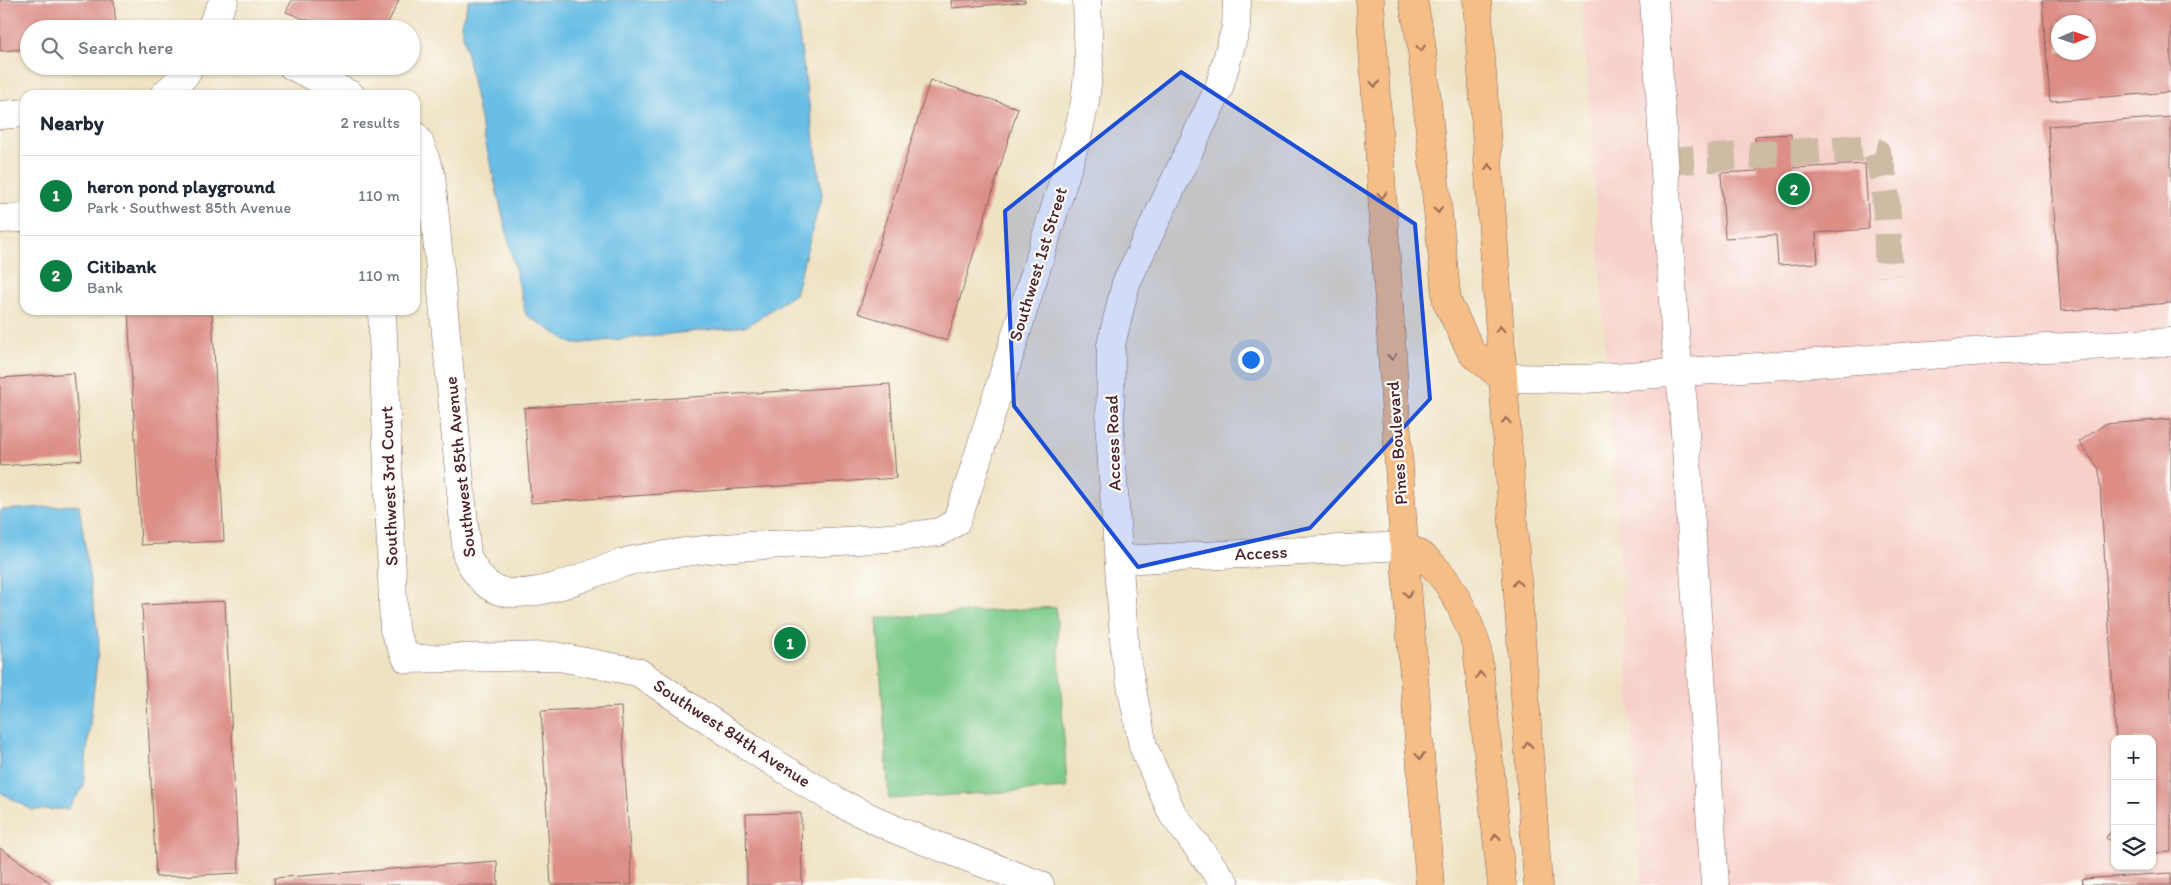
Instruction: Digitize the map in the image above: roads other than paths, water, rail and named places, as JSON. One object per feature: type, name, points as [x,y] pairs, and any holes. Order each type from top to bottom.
[{"type":"highway","name":"Pines Boulevard","points":[[1370,0],[1404,546],[1430,885]]},
{"type":"highway","points":[[1413,0],[1421,42],[1448,302],[1472,353],[1503,378]]},
{"type":"highway","points":[[1477,0],[1538,885]]},
{"type":"highway","points":[[1404,546],[1427,560],[1447,585],[1467,616],[1477,647],[1502,885]]},
{"type":"street","points":[[215,20],[224,0]]},
{"type":"street","name":"Southwest 1st Street","points":[[956,522],[1078,134],[1085,102],[1089,65],[1087,0]]},
{"type":"street","name":"Access Road","points":[[1226,885],[1172,813],[1143,746],[1125,653],[1110,435],[1111,345],[1126,283],[1219,88],[1236,27],[1237,0]]},
{"type":"street","points":[[1654,0],[1714,885]]},
{"type":"street","points":[[169,90],[185,75]]},
{"type":"street","points":[[310,75],[341,90]]},
{"type":"street","points":[[0,115],[20,114]]},
{"type":"street","name":"Southwest 85th Avenue","points":[[420,144],[431,175],[467,556],[475,574],[488,587],[511,593],[535,592],[582,578],[624,562],[653,557],[744,548],[921,535],[940,532],[956,522]]},
{"type":"street","points":[[0,219],[20,218]]},
{"type":"street","name":"Southwest 3rd Court","points":[[382,315],[394,630],[407,659]]},
{"type":"street","points":[[1503,378],[1584,379],[1986,351],[2171,342]]},
{"type":"street","name":"Access","points":[[1119,560],[1404,546]]},
{"type":"street","name":"Southwest 84th Avenue","points":[[407,659],[554,656],[638,672],[752,749],[838,802],[896,830],[1040,885]]},
{"type":"water","points":[[469,0],[794,0],[822,195],[795,294],[747,326],[573,344],[526,315],[479,115],[461,24]]},
{"type":"water","points":[[79,505],[99,642],[83,787],[68,809],[32,810],[0,792],[0,510]]},
{"type":"tunnel","points":[[1666,161],[1863,148],[1876,152],[1885,195],[1889,276]]},
{"type":"place","name":"Citibank","points":[[1794,189]]},
{"type":"place","name":"heron pond playground","points":[[790,643]]}]
